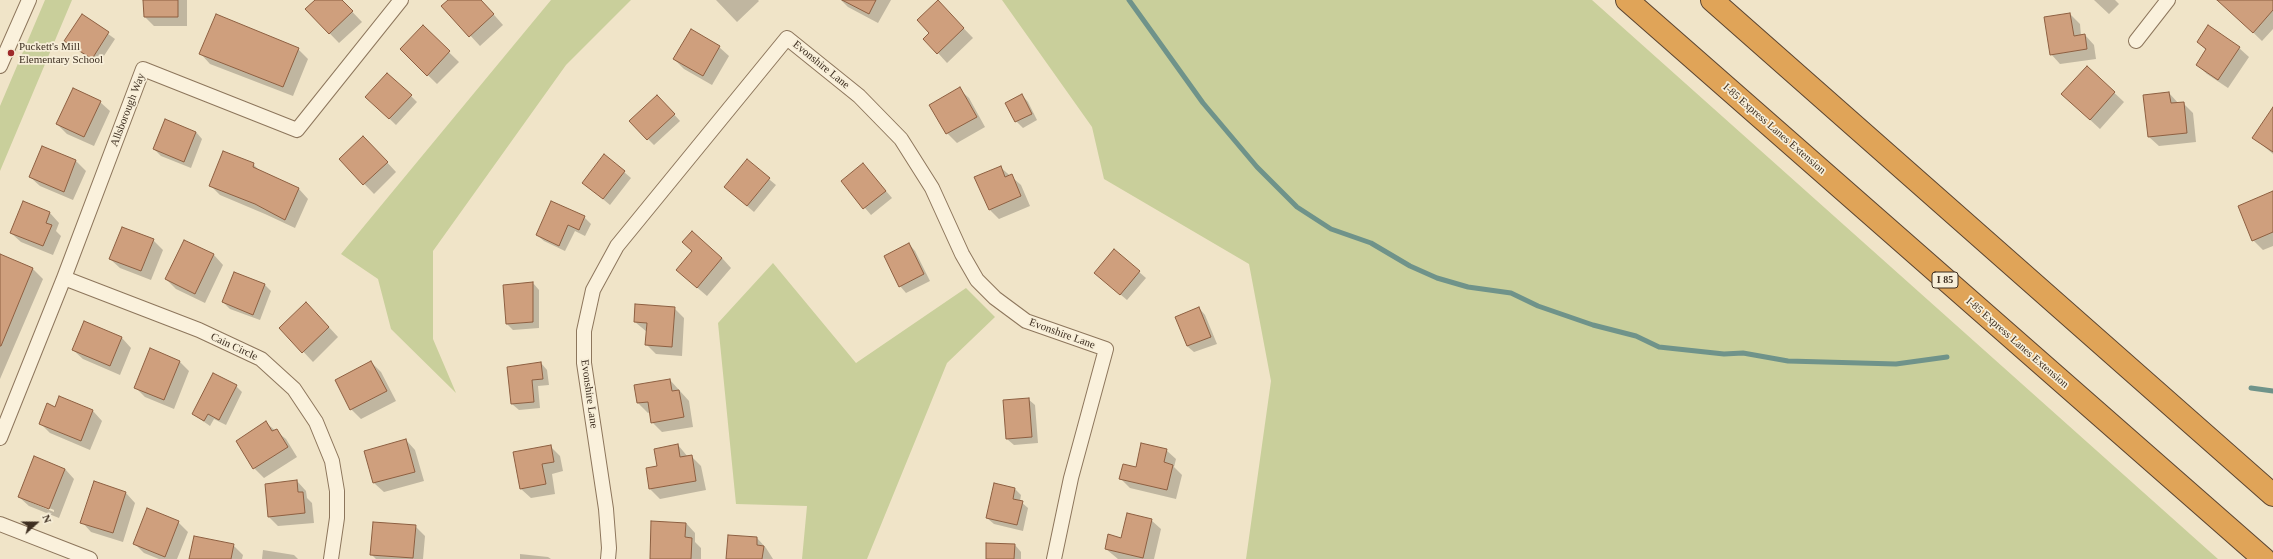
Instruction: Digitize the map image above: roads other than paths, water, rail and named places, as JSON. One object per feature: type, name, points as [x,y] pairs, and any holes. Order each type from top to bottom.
[{"type":"highway","name":"I-85 Express Lanes Extension","points":[[1627,0],[2264,559]]},
{"type":"highway","points":[[1712,0],[2273,495]]},
{"type":"street","points":[[0,66],[29,0]]},
{"type":"street","name":"Allsborough Way","points":[[0,438],[64,278],[143,69],[297,130],[401,0]]},
{"type":"street","points":[[2136,41],[2168,0]]},
{"type":"street","name":"Evonshire Lane","points":[[608,559],[609,548],[606,510],[584,363],[584,331],[593,290],[617,246],[787,38],[859,96],[901,139],[932,188],[962,254],[977,280],[995,298],[1026,321],[1106,349],[1071,478],[1054,559]]},
{"type":"street","name":"Cain Circle","points":[[64,278],[199,330],[261,359],[294,389],[316,422],[332,461],[337,491],[337,518],[331,559]]},
{"type":"street","points":[[0,524],[90,559]]},
{"type":"waterway","points":[[1129,0],[1203,103],[1257,167],[1297,207],[1331,229],[1371,243],[1410,266],[1437,278],[1468,287],[1511,293],[1538,306],[1593,325],[1636,336],[1659,347],[1724,354],[1743,353],[1788,361],[1896,364],[1947,357]]},
{"type":"waterway","points":[[2251,388],[2273,391]]},
{"type":"place","name":"Puckett's Mill Elementary School","points":[[11,53]]}]
